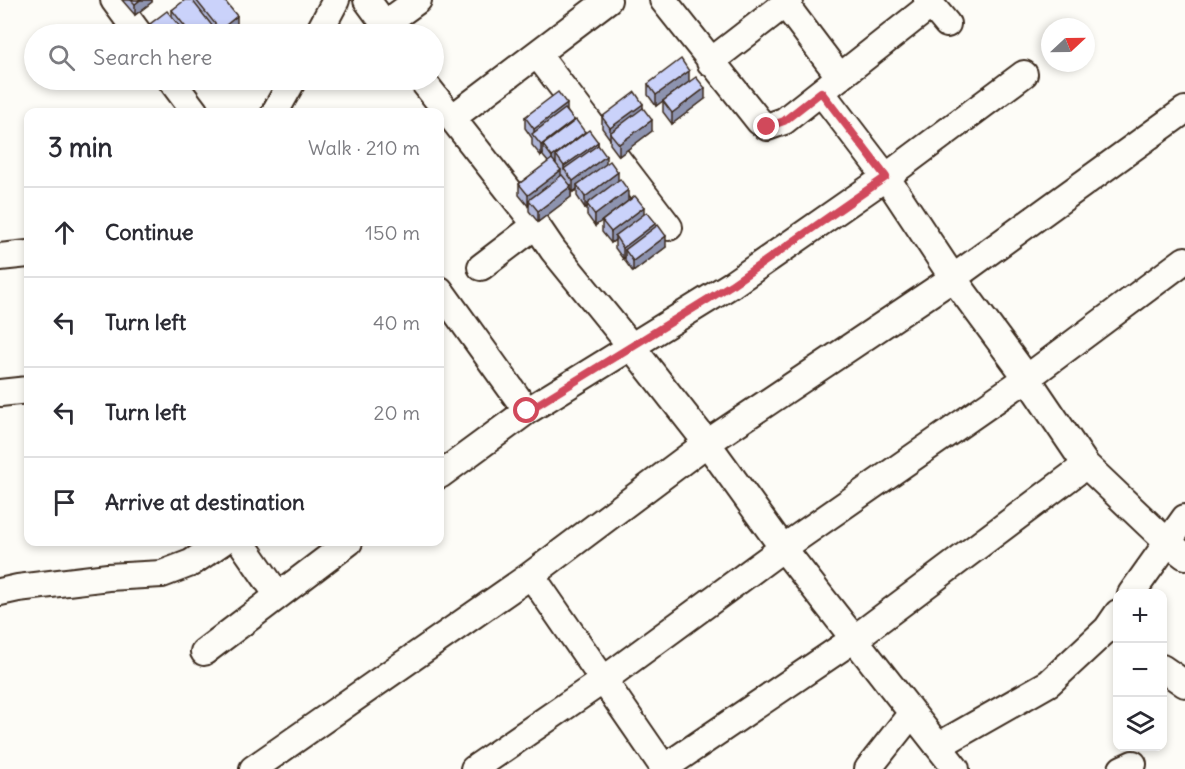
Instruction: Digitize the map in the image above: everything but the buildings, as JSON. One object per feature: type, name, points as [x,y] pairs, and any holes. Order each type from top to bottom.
[{"type":"street","points":[[114,0],[132,24]]},
{"type":"street","points":[[323,24],[336,0]]},
{"type":"street","points":[[367,0],[385,24]]},
{"type":"street","points":[[394,24],[418,0]]},
{"type":"street","points":[[452,118],[608,0]]},
{"type":"street","points":[[663,0],[710,62],[759,121],[767,127],[784,121],[935,10]]},
{"type":"street","points":[[710,62],[788,2],[830,85],[886,177],[953,278],[1027,378],[1086,465],[1176,549]]},
{"type":"street","points":[[537,54],[669,226]]},
{"type":"street","points":[[444,472],[527,411],[731,285],[886,177],[1024,74]]},
{"type":"street","points":[[178,90],[192,108]]},
{"type":"street","points":[[430,90],[553,250],[707,443],[783,548],[956,769]]},
{"type":"street","points":[[253,769],[531,575],[707,443],[953,278],[1185,110]]},
{"type":"street","points":[[481,267],[536,225]]},
{"type":"street","points":[[0,256],[24,254]]},
{"type":"street","points":[[474,769],[602,681],[783,548],[1027,378],[1185,260]]},
{"type":"street","points":[[444,304],[449,322],[527,411]]},
{"type":"street","points":[[0,393],[24,390]]},
{"type":"street","points":[[531,575],[663,769],[854,639],[1086,465]]},
{"type":"street","points":[[1136,589],[1176,549],[1185,518]]},
{"type":"street","points":[[0,592],[108,577],[162,574],[191,563],[216,546]]},
{"type":"street","points":[[243,546],[277,594]]},
{"type":"street","points":[[204,652],[277,594],[343,546]]},
{"type":"street","points":[[938,746],[1049,683],[1113,627]]},
{"type":"street","points":[[1167,671],[1185,684]]},
{"type":"street","points":[[868,769],[912,713]]},
{"type":"route","points":[[527,411],[731,285],[886,177],[821,92],[784,121],[767,127]]}]
